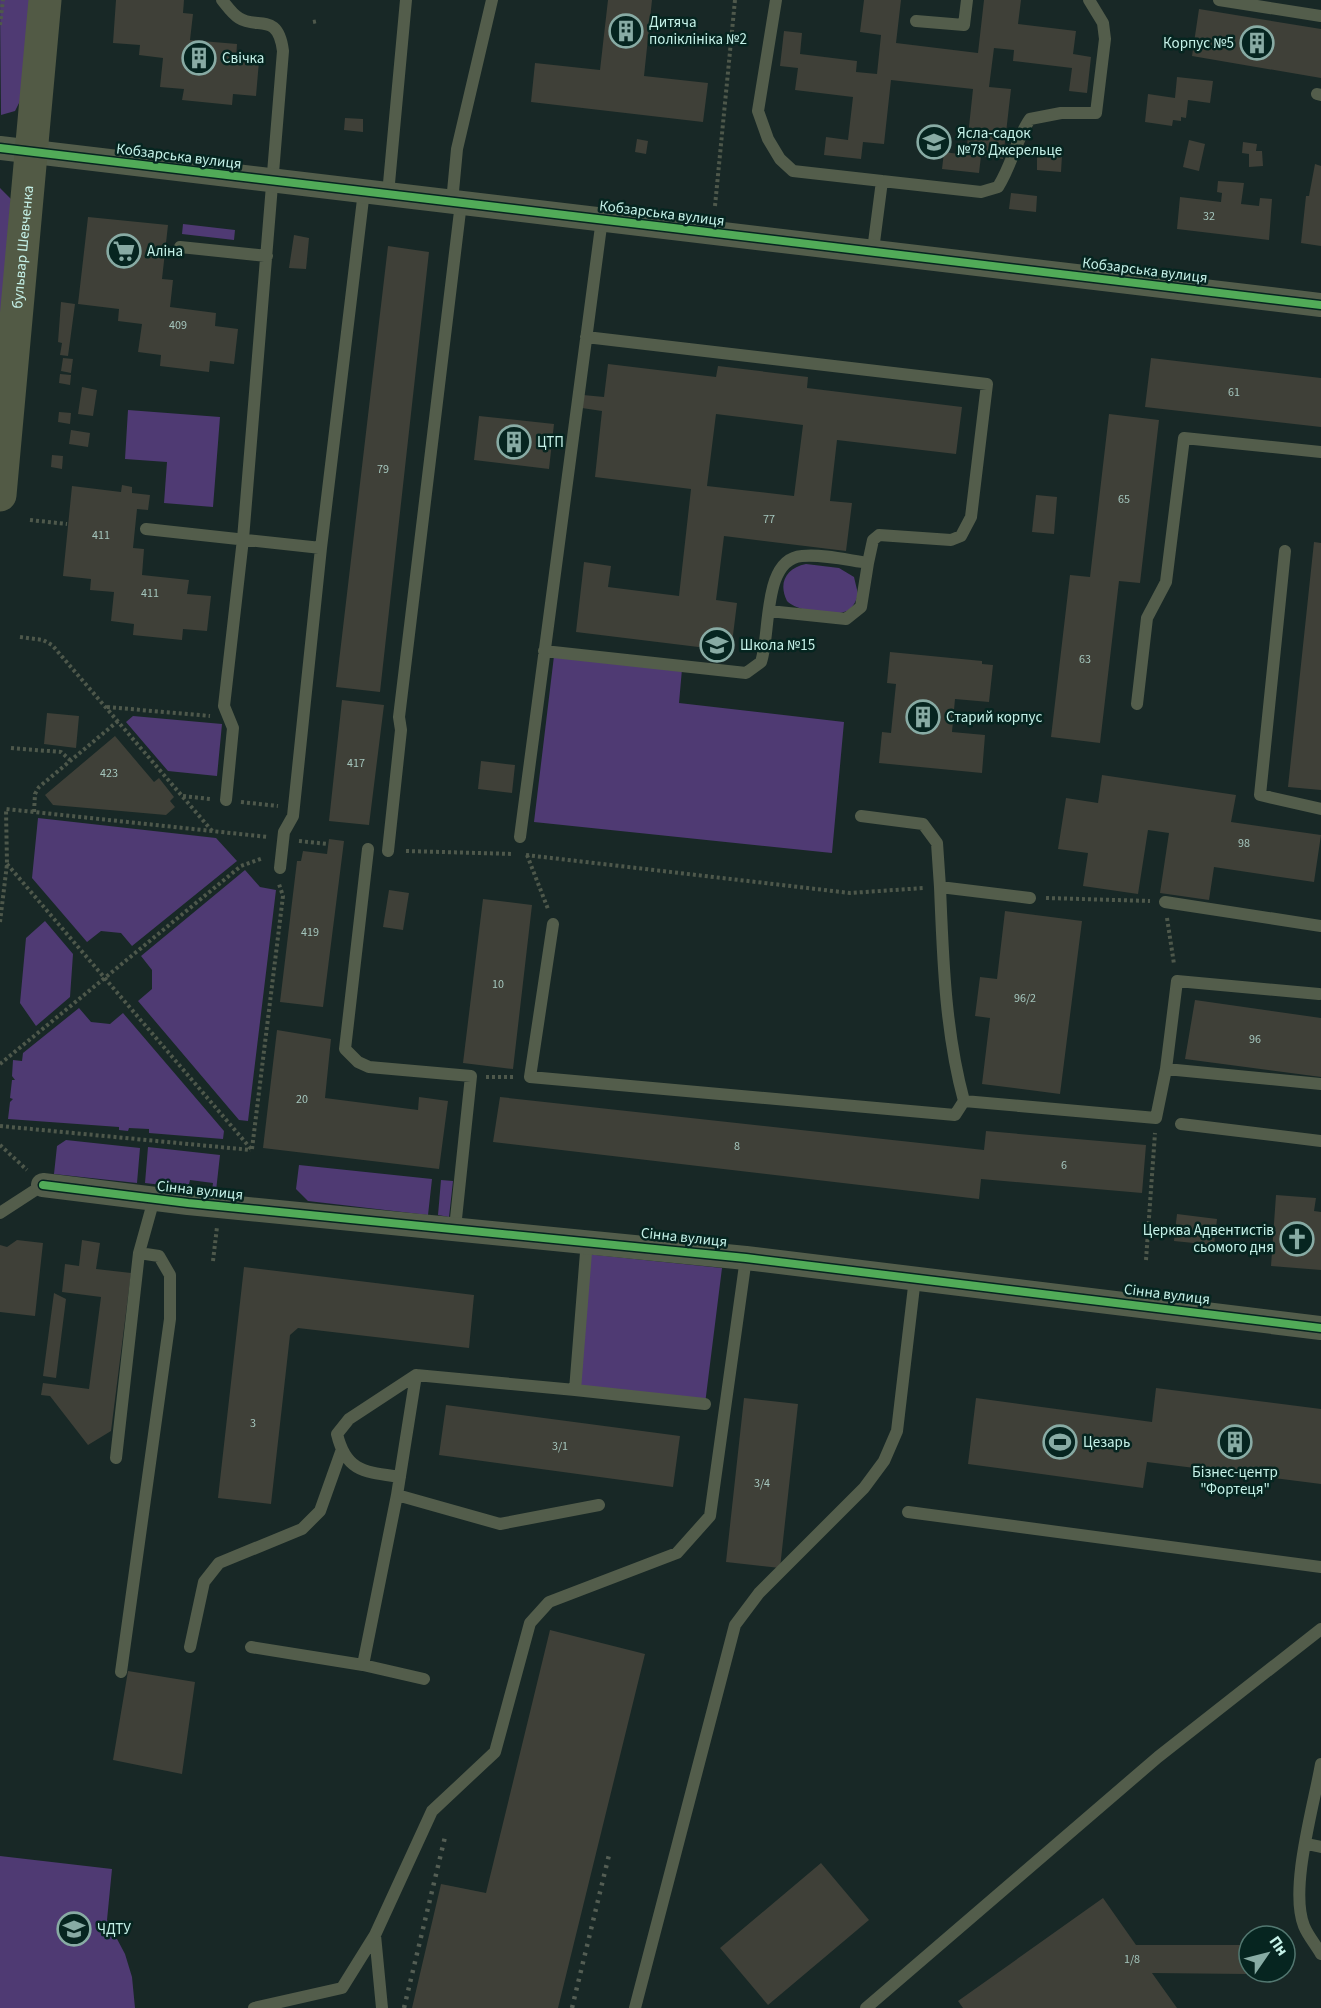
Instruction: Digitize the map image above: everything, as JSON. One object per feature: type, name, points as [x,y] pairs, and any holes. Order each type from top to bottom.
[{"type":"main road","name":"бульвар Шевченка","points":[[0,495],[15,150],[45,0]]},
{"type":"street","name":"Кобзарська вулиця","points":[[15,150],[873,250],[1321,305]]},
{"type":"street","name":"Сінна вулиця","points":[[43,1185],[219,1206],[587,1240],[1321,1328]]},
{"type":"lane","points":[[222,0],[240,19],[268,24],[277,31],[282,40],[273,180],[243,539],[224,706],[233,728],[226,800]]},
{"type":"lane","points":[[388,194],[406,0]]},
{"type":"lane","points":[[388,851],[401,730],[399,717],[456,202],[457,149],[492,0]]},
{"type":"lane","points":[[776,0],[758,111],[768,140],[780,159],[793,171],[981,192],[998,186],[1010,168],[1021,132],[1029,119],[1061,114],[1096,113],[1105,39],[1103,23],[1089,0]]},
{"type":"lane","points":[[916,21],[964,25],[967,0]]},
{"type":"lane","points":[[1218,0],[1321,16]]},
{"type":"lane","points":[[873,250],[882,181]]},
{"type":"lane","points":[[280,868],[285,829],[293,816],[321,548],[364,191]]},
{"type":"lane","points":[[520,837],[602,219]]},
{"type":"lane","points":[[180,247],[267,256]]},
{"type":"lane","points":[[586,337],[987,384],[968,527],[961,536],[951,540],[879,535],[870,547],[861,607],[846,619],[770,612]]},
{"type":"lane","points":[[1137,705],[1147,618],[1166,582],[1184,438],[1321,452]]},
{"type":"lane","points":[[146,529],[321,548]]},
{"type":"lane","points":[[1285,551],[1260,795],[1321,809]]},
{"type":"lane","points":[[544,651],[746,673],[761,662],[776,574],[790,559],[810,556],[868,563]]},
{"type":"lane","points":[[553,924],[530,1077],[955,1115],[964,1101],[954,1064],[943,963],[937,843],[923,824],[861,816]]},
{"type":"lane","points":[[368,849],[345,1049],[357,1062],[369,1067],[471,1076],[454,1228]]},
{"type":"lane","points":[[940,887],[1030,898]]},
{"type":"lane","points":[[1165,902],[1321,926]]},
{"type":"lane","points":[[964,1101],[1156,1118],[1166,1069],[1177,981],[1319,994]]},
{"type":"lane","points":[[1166,1069],[1321,1084]]},
{"type":"lane","points":[[1181,1124],[1321,1142]]},
{"type":"lane","points":[[0,1213],[43,1185]]},
{"type":"lane","points":[[116,1458],[139,1253],[154,1199]]},
{"type":"lane","points":[[575,1390],[587,1240]]},
{"type":"lane","points":[[121,1672],[170,1318],[170,1275],[159,1256],[139,1253]]},
{"type":"lane","points":[[254,2008],[342,1988],[375,1935],[432,1811],[495,1752],[530,1623],[549,1602],[677,1553],[710,1516],[746,1258]]},
{"type":"lane","points":[[635,2008],[735,1625],[759,1593],[864,1488],[884,1461],[897,1431],[915,1278]]},
{"type":"lane","points":[[363,1665],[397,1495],[416,1375]]},
{"type":"lane","points":[[190,1647],[204,1582],[219,1563],[302,1529],[320,1511],[341,1452],[337,1434],[349,1419],[416,1375],[705,1404]]},
{"type":"lane","points":[[341,1452],[362,1472],[400,1477]]},
{"type":"lane","points":[[397,1495],[500,1524],[599,1505]]},
{"type":"lane","points":[[908,1512],[1321,1567]]},
{"type":"lane","points":[[866,2008],[1158,1757],[1321,1629]]},
{"type":"lane","points":[[251,1647],[363,1665],[424,1679]]},
{"type":"lane","points":[[1321,1764],[1302,1865],[1300,1896],[1304,1925],[1321,1954]]},
{"type":"lane","points":[[1307,1844],[1321,1847]]},
{"type":"lane","points":[[375,1935],[382,2008]]},
{"type":"path","points":[[0,25],[3,0]]},
{"type":"path","points":[[715,206],[735,0]]},
{"type":"path","points":[[30,520],[67,524]]},
{"type":"path","points":[[20,637],[48,641],[213,832]]},
{"type":"path","points":[[106,706],[230,718]]},
{"type":"path","points":[[34,812],[36,790],[118,721]]},
{"type":"path","points":[[11,748],[61,752],[70,760]]},
{"type":"path","points":[[0,922],[7,864],[6,809],[213,832],[283,845],[328,844]]},
{"type":"path","points":[[0,1064],[241,866],[283,845]]},
{"type":"path","points":[[388,851],[528,855],[850,893],[940,887]]},
{"type":"path","points":[[528,855],[553,924]]},
{"type":"path","points":[[7,864],[252,1150]]},
{"type":"path","points":[[252,1150],[283,896],[279,885],[280,868]]},
{"type":"path","points":[[1030,898],[1165,902],[1177,981]]},
{"type":"path","points":[[471,1076],[530,1077]]},
{"type":"path","points":[[1146,1260],[1156,1118]]},
{"type":"path","points":[[0,1126],[252,1150]]},
{"type":"path","points":[[0,1145],[43,1185]]},
{"type":"path","points":[[213,1261],[219,1206]]},
{"type":"shaded area","points":[[0,0],[30,0],[21,99],[15,111],[1,115]]},
{"type":"shaded area","points":[[0,188],[11,199],[0,332]]},
{"type":"shaded area","points":[[183,224],[235,230],[234,240],[182,234]]},
{"type":"shaded area","points":[[128,410],[220,417],[213,507],[164,503],[167,462],[125,459]]},
{"type":"shaded area","points":[[806,564],[839,568],[854,577],[858,594],[851,608],[838,613],[822,613],[798,608],[787,601],[783,588],[786,577],[793,569]]},
{"type":"shaded area","points":[[554,656],[682,669],[679,703],[844,722],[832,853],[534,822]]},
{"type":"shaded area","points":[[133,716],[222,724],[217,776],[168,771],[126,722]]},
{"type":"shaded area","points":[[38,818],[216,838],[237,861],[132,946],[121,933],[101,931],[87,942],[32,878]]},
{"type":"shaded area","points":[[245,870],[260,887],[276,890],[248,1121],[239,1120],[138,1001],[152,989],[152,970],[141,956]]},
{"type":"shaded area","points":[[45,921],[73,954],[70,997],[36,1026],[20,1003],[26,938]]},
{"type":"shaded area","points":[[79,1008],[91,1022],[110,1024],[123,1013],[224,1131],[223,1139],[149,1133],[149,1129],[129,1128],[128,1131],[119,1130],[119,1127],[8,1119],[10,1102],[13,1099],[10,1098],[12,1080],[15,1080],[12,1076],[13,1060],[22,1061],[23,1053]]},
{"type":"shaded area","points":[[66,1140],[140,1148],[137,1183],[54,1174],[57,1146]]},
{"type":"shaded area","points":[[148,1147],[220,1155],[216,1191],[212,1191],[213,1183],[190,1180],[188,1188],[145,1183]]},
{"type":"shaded area","points":[[299,1165],[432,1179],[428,1215],[308,1201],[296,1189]]},
{"type":"shaded area","points":[[441,1180],[453,1181],[449,1217],[438,1215]]},
{"type":"shaded area","points":[[586,1254],[722,1268],[705,1404],[575,1390]]},
{"type":"shaded area","points":[[0,1856],[112,1869],[107,1920],[125,1954],[132,1977],[135,2008],[0,2008]]},
{"type":"building","name":"Свічка","points":[[116,0],[184,0],[183,13],[193,14],[190,40],[237,44],[236,59],[259,61],[256,96],[233,94],[232,105],[182,100],[184,89],[160,87],[163,58],[139,55],[140,45],[113,43]]},
{"type":"building","name":"Дитяча поліклініка №2","points":[[608,0],[652,0],[644,76],[708,83],[703,122],[531,102],[535,63],[600,70]]},
{"type":"building","points":[[864,0],[901,0],[896,43],[978,53],[984,0],[1021,0],[1018,24],[1076,31],[1073,54],[1091,57],[1087,93],[1069,91],[1072,68],[1013,61],[1014,50],[994,48],[989,87],[1011,89],[1003,159],[981,156],[979,173],[942,169],[944,152],[966,155],[973,89],[891,80],[884,144],[863,142],[861,159],[824,155],[826,137],[848,140],[853,97],[795,90],[798,68],[780,66],[784,31],[802,33],[800,54],[857,61],[856,72],[877,74],[881,35],[860,32]]},
{"type":"building","name":"Корпус №5","points":[[1199,9],[1321,29],[1321,78],[1192,56]]},
{"type":"building","points":[[1177,77],[1213,81],[1210,103],[1188,100],[1186,118],[1181,117],[1181,121],[1173,120],[1172,126],[1145,122],[1148,94],[1175,98]]},
{"type":"building","points":[[345,118],[363,119],[363,132],[344,130]]},
{"type":"building","points":[[637,139],[648,141],[646,154],[635,152]]},
{"type":"building","points":[[1189,140],[1205,144],[1199,171],[1183,167]]},
{"type":"building","points":[[1243,142],[1257,144],[1256,151],[1262,151],[1263,166],[1249,167],[1249,154],[1242,153]]},
{"type":"building","points":[[1037,154],[1062,155],[1061,172],[1037,170]]},
{"type":"building","points":[[1315,164],[1321,166],[1321,246],[1301,243],[1306,196],[1309,196]]},
{"type":"building","points":[[1218,181],[1244,183],[1241,204],[1259,206],[1260,198],[1272,199],[1269,240],[1177,229],[1180,197],[1221,202],[1222,193],[1217,192]]},
{"type":"building","points":[[1011,193],[1037,196],[1036,212],[1009,209]]},
{"type":"building","points":[[88,217],[168,225],[162,279],[173,280],[170,307],[216,313],[215,326],[238,329],[234,364],[210,361],[209,372],[160,366],[161,355],[138,352],[142,324],[118,321],[119,309],[78,304]]},
{"type":"building","points":[[294,235],[309,238],[306,269],[289,268]]},
{"type":"building","points":[[388,246],[429,252],[380,692],[336,687]]},
{"type":"building","points":[[61,302],[75,304],[68,356],[60,355],[62,343],[58,342]]},
{"type":"building","points":[[63,358],[73,359],[71,373],[61,371]]},
{"type":"building","points":[[1151,358],[1321,378],[1321,427],[1145,407]]},
{"type":"building","points":[[608,364],[716,377],[718,366],[808,377],[807,388],[962,407],[956,454],[837,440],[830,501],[852,503],[846,551],[724,536],[716,600],[737,603],[731,651],[576,632],[584,562],[611,566],[608,587],[679,596],[691,489],[595,477],[602,411],[582,408],[583,395],[604,397]],"holes":[[[716,414],[803,425],[794,496],[707,486]]]},
{"type":"building","points":[[60,374],[71,375],[70,385],[59,383]]},
{"type":"building","points":[[82,387],[97,390],[93,416],[78,414]]},
{"type":"building","points":[[59,412],[71,413],[70,424],[58,422]]},
{"type":"building","points":[[1109,414],[1159,420],[1140,583],[1119,581],[1100,743],[1051,737],[1070,575],[1090,577]]},
{"type":"building","name":"ЦТП","points":[[479,416],[554,424],[549,469],[474,460]]},
{"type":"building","points":[[71,430],[90,433],[88,447],[69,444]]},
{"type":"building","points":[[52,455],[63,456],[62,469],[51,467]]},
{"type":"building","points":[[122,485],[132,487],[132,493],[150,495],[148,510],[137,509],[133,548],[144,549],[142,575],[189,580],[187,594],[211,596],[207,631],[183,629],[182,640],[133,635],[134,624],[111,621],[114,592],[90,590],[91,579],[63,576],[72,486],[121,492]]},
{"type":"building","points":[[1036,495],[1057,497],[1054,534],[1032,532]]},
{"type":"building","points":[[1314,542],[1321,543],[1321,790],[1288,787]]},
{"type":"building","name":"Старий корпус","points":[[890,652],[982,661],[982,664],[993,665],[989,702],[955,699],[952,732],[985,735],[982,773],[879,763],[882,732],[891,733],[896,684],[887,683]]},
{"type":"building","points":[[342,700],[384,705],[369,825],[329,821]]},
{"type":"building","points":[[47,713],[79,716],[76,748],[44,744]]},
{"type":"building","points":[[115,736],[154,782],[159,778],[174,797],[170,801],[175,807],[166,815],[53,805],[45,795]]},
{"type":"building","points":[[481,761],[515,765],[512,793],[478,789]]},
{"type":"building","points":[[1102,775],[1236,795],[1231,822],[1321,835],[1314,882],[1214,867],[1209,900],[1160,893],[1169,833],[1148,830],[1138,894],[1083,886],[1088,853],[1058,849],[1066,798],[1098,803]]},
{"type":"building","points":[[329,839],[344,841],[323,1007],[280,1002],[297,861],[301,861],[303,851],[327,854]]},
{"type":"building","points":[[389,890],[409,893],[403,930],[383,927]]},
{"type":"building","points":[[483,899],[532,905],[513,1069],[463,1063]]},
{"type":"building","points":[[1005,911],[1082,921],[1060,1094],[982,1084],[990,1018],[975,1016],[980,977],[997,979]]},
{"type":"building","points":[[1195,1000],[1321,1018],[1321,1077],[1185,1059]]},
{"type":"building","points":[[277,1030],[331,1039],[325,1098],[418,1110],[419,1097],[448,1101],[439,1169],[263,1148]]},
{"type":"building","points":[[500,1097],[984,1150],[986,1131],[1146,1145],[1142,1193],[981,1179],[979,1199],[493,1142]]},
{"type":"building","name":"Церква Адвентистів сьомого дня","points":[[1276,1195],[1316,1198],[1314,1211],[1321,1212],[1321,1270],[1271,1266]]},
{"type":"building","points":[[1177,1214],[1217,1219],[1214,1245],[1174,1241]]},
{"type":"building","points":[[17,1240],[43,1243],[35,1316],[0,1312],[0,1245],[7,1247]]},
{"type":"building","points":[[82,1240],[100,1243],[96,1269],[131,1273],[111,1431],[88,1445],[50,1396],[41,1395],[43,1383],[89,1389],[101,1297],[62,1292],[65,1264],[79,1266]]},
{"type":"building","points":[[244,1267],[474,1295],[469,1348],[298,1328],[290,1335],[271,1504],[218,1498]]},
{"type":"building","points":[[54,1293],[66,1299],[56,1378],[43,1376]]},
{"type":"building","points":[[1156,1388],[1321,1409],[1321,1484],[1147,1462],[1143,1488],[968,1464],[976,1398],[1152,1422]]},
{"type":"building","points":[[744,1398],[798,1404],[780,1568],[726,1562]]},
{"type":"building","points":[[446,1405],[680,1436],[673,1487],[439,1455]]},
{"type":"building","points":[[550,1630],[645,1654],[558,2008],[412,2008],[441,1884],[486,1893]]},
{"type":"building","points":[[128,1671],[195,1682],[182,1774],[113,1760]]},
{"type":"building","points":[[821,1863],[869,1920],[768,2005],[720,1948]]},
{"type":"building","points":[[1103,1898],[1136,1945],[1237,1945],[1237,1974],[1152,1973],[1177,2008],[963,2008],[958,2001]]},
{"type":"railway","points":[[404,2008],[445,1837]]},
{"type":"railway","points":[[572,2008],[609,1855]]},
{"type":"cycle path","points":[[0,148],[1321,305]]},
{"type":"cycle path","points":[[43,1185],[188,1203],[746,1258],[1321,1328]]},
{"type":"place","name":"Дитяча поліклініка №2","points":[[626,31]]},
{"type":"place","name":"Корпус №5","points":[[1257,43]]},
{"type":"place","name":"Свічка","points":[[199,58]]},
{"type":"place","name":"Ясла-садок №78 Джерельце","points":[[934,142]]},
{"type":"place","name":"Аліна","points":[[124,251]]},
{"type":"place","name":"ЦТП","points":[[514,442]]},
{"type":"place","name":"Школа №15","points":[[717,645]]},
{"type":"place","name":"Старий корпус","points":[[923,717]]},
{"type":"place","name":"Церква Адвентистів сьомого дня","points":[[1297,1239]]},
{"type":"place","name":"Цезарь","points":[[1060,1442]]},
{"type":"place","name":"Бізнес-центр \"Фортеця\"","points":[[1235,1442]]},
{"type":"place","name":"ЧДТУ","points":[[74,1929]]}]
